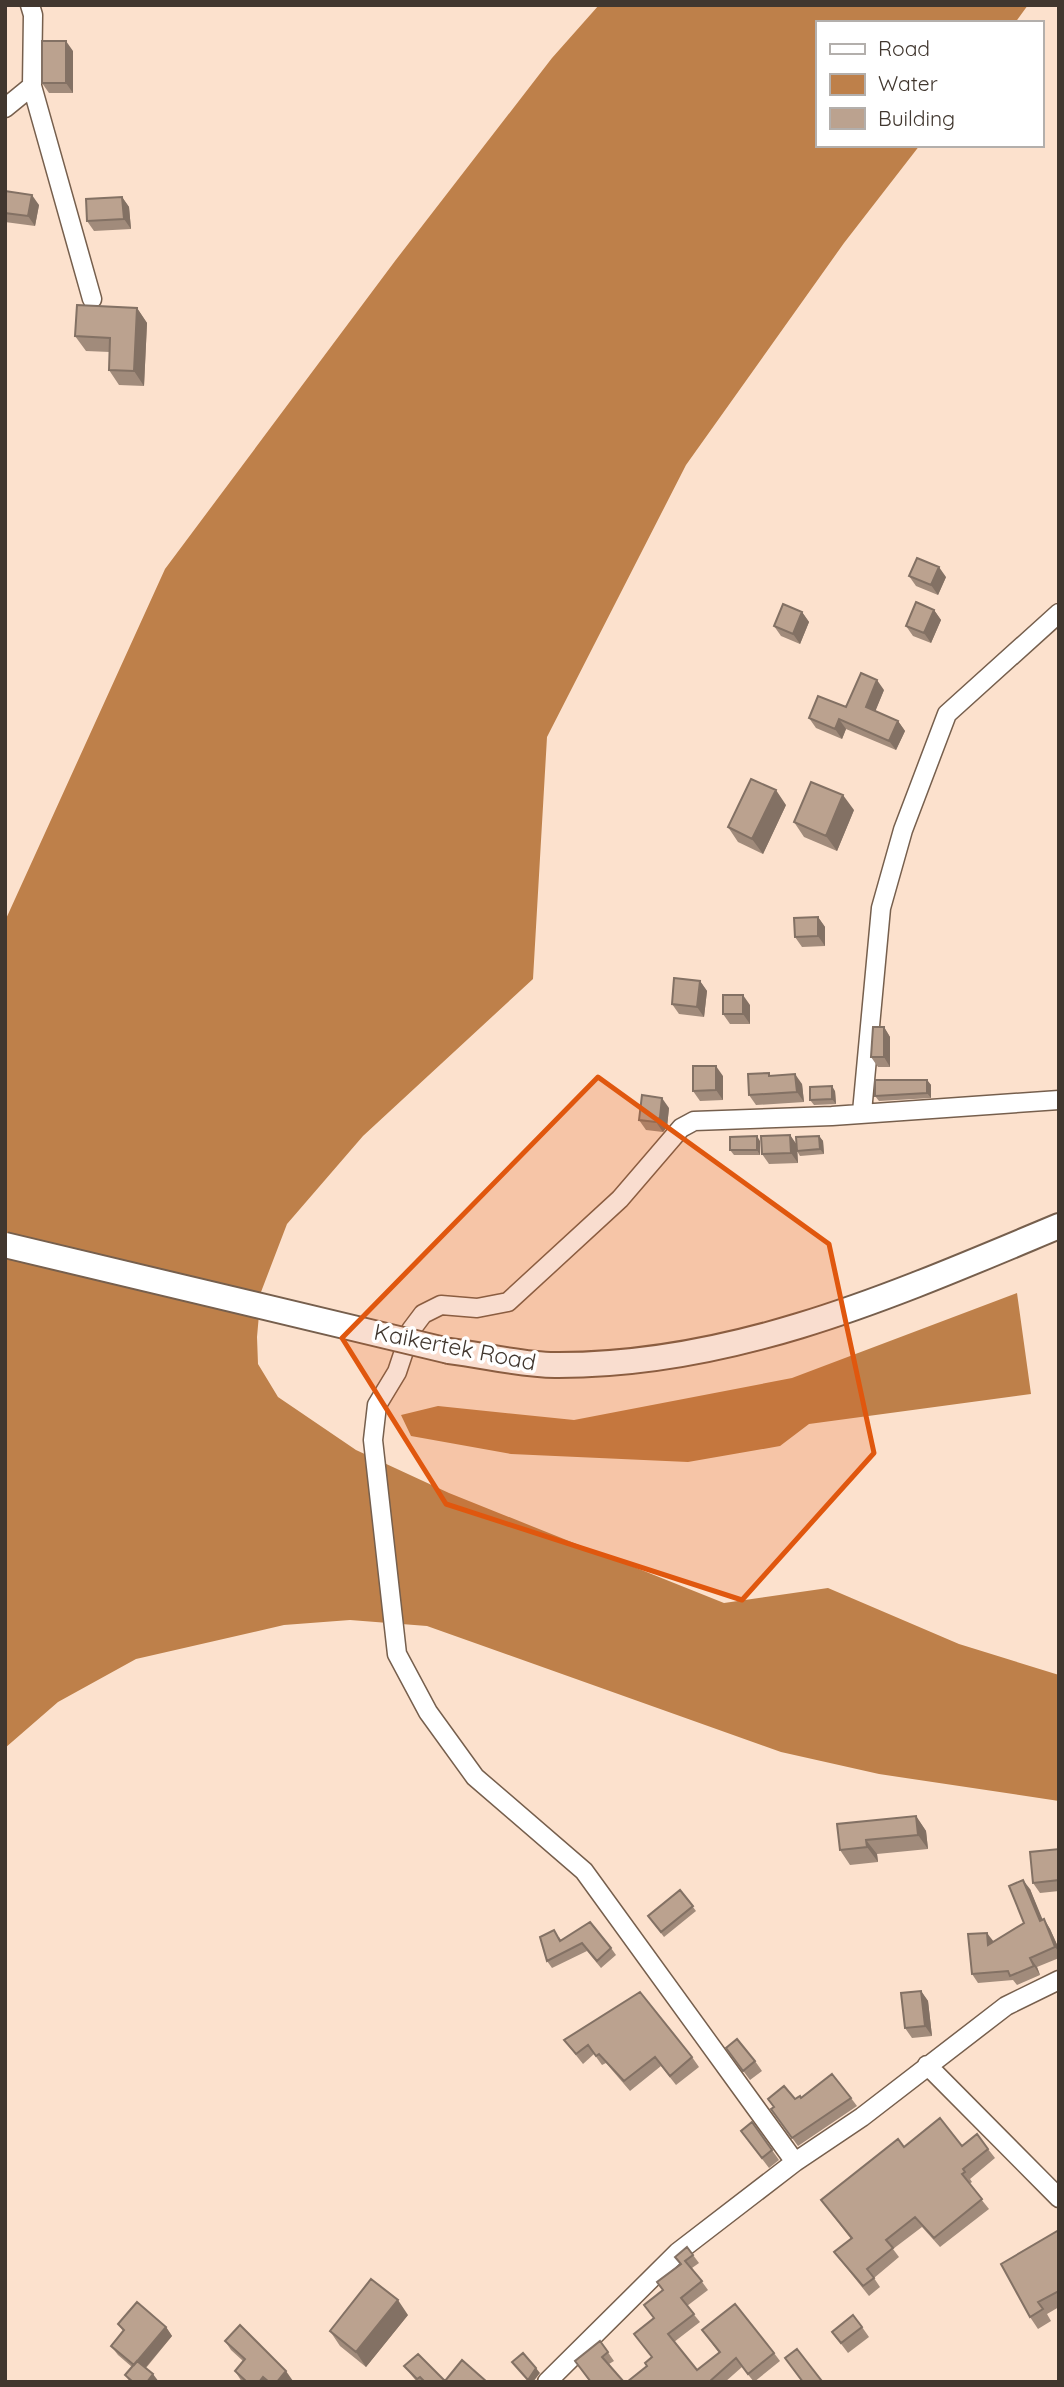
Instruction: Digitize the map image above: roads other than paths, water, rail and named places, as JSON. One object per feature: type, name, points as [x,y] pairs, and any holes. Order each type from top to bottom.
[{"type":"main road","name":"Kaikertek Road","points":[[5,1245],[449,1350],[552,1365],[692,1354],[777,1335],[869,1305],[1059,1226]]},
{"type":"street","points":[[30,5],[33,15],[32,86],[92,299]]},
{"type":"street","points":[[5,108],[32,86]]},
{"type":"street","points":[[862,1112],[881,908],[903,830],[947,714],[1059,613]]},
{"type":"street","points":[[795,2162],[584,1871],[475,1777],[428,1712],[397,1654],[373,1440],[377,1405],[397,1372],[411,1330],[423,1314],[441,1305],[477,1308],[508,1302],[620,1199],[681,1128],[707,1119],[832,1116],[1059,1100]]},
{"type":"street","points":[[547,2382],[678,2252],[795,2162],[862,2117],[1006,2006],[1059,1980]]},
{"type":"street","points":[[927,2065],[1059,2198]]},
{"type":"water","points":[[599,5],[1028,5],[1016,21],[816,21],[816,147],[918,147],[844,243],[686,465],[547,737],[533,979],[363,1136],[287,1224],[261,1292],[257,1337],[258,1364],[278,1397],[356,1450],[449,1493],[724,1603],[828,1588],[959,1644],[1059,1675],[1059,1801],[879,1774],[781,1752],[427,1626],[350,1620],[284,1625],[136,1659],[58,1702],[5,1748],[5,921],[165,569],[395,261],[552,58]]},
{"type":"water","points":[[1017,1293],[1031,1394],[809,1424],[780,1446],[688,1462],[511,1454],[411,1436],[401,1415],[438,1406],[574,1420],[792,1378]]}]
